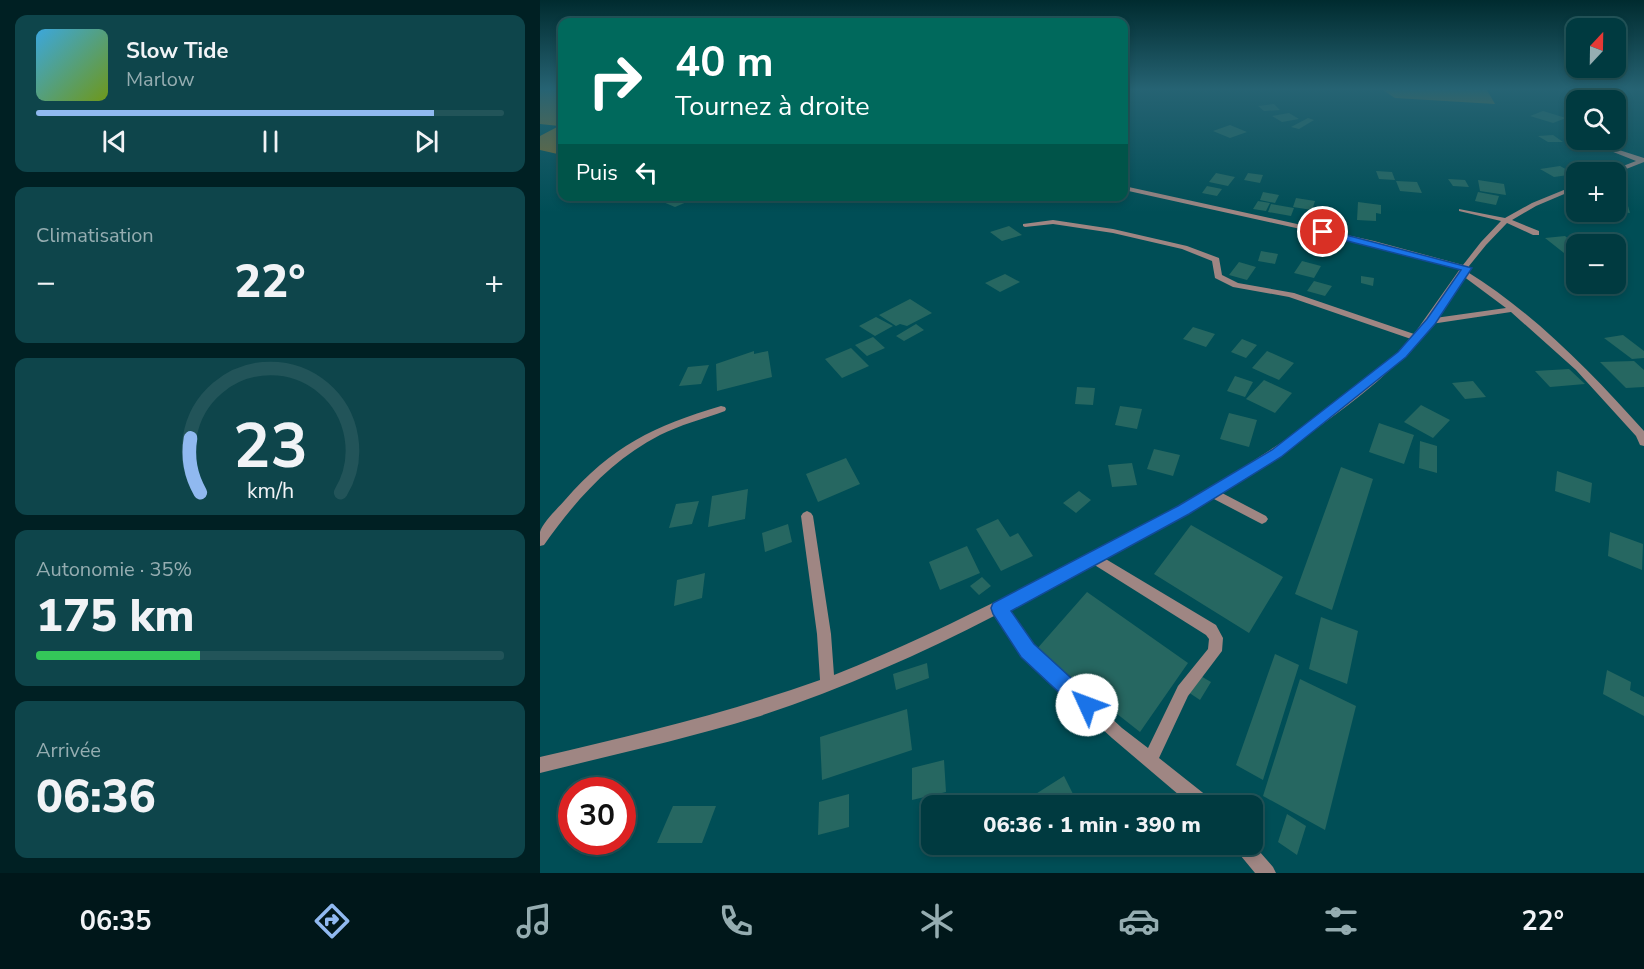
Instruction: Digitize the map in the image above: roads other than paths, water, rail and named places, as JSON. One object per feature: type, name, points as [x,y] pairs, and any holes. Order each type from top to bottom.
[{"type":"street","points":[[1615,150],[1643,160]]},
{"type":"street","points":[[1626,167],[1643,160]]},
{"type":"street","points":[[1128,189],[1374,243],[1465,270],[1577,364],[1643,437]]},
{"type":"street","points":[[540,765],[786,700],[900,656],[999,608],[1212,493],[1276,454],[1402,355],[1431,321],[1465,270],[1498,228],[1540,201],[1566,191]]},
{"type":"street","points":[[1461,210],[1508,221],[1536,233]]},
{"type":"street","points":[[1025,225],[1062,224],[1197,251],[1216,260],[1218,276],[1236,285],[1291,295],[1417,338]]},
{"type":"street","points":[[1431,321],[1513,309]]},
{"type":"street","points":[[540,541],[556,517],[589,483],[633,445],[657,432],[721,410]]},
{"type":"street","points":[[1212,493],[1262,519]]},
{"type":"street","points":[[807,516],[824,634],[827,684]]},
{"type":"street","points":[[1094,558],[1211,630],[1216,638],[1215,651],[1183,691],[1151,758]]},
{"type":"street","points":[[999,608],[1028,651],[1117,733],[1151,758],[1193,795]]},
{"type":"street","points":[[1251,855],[1267,873]]}]
